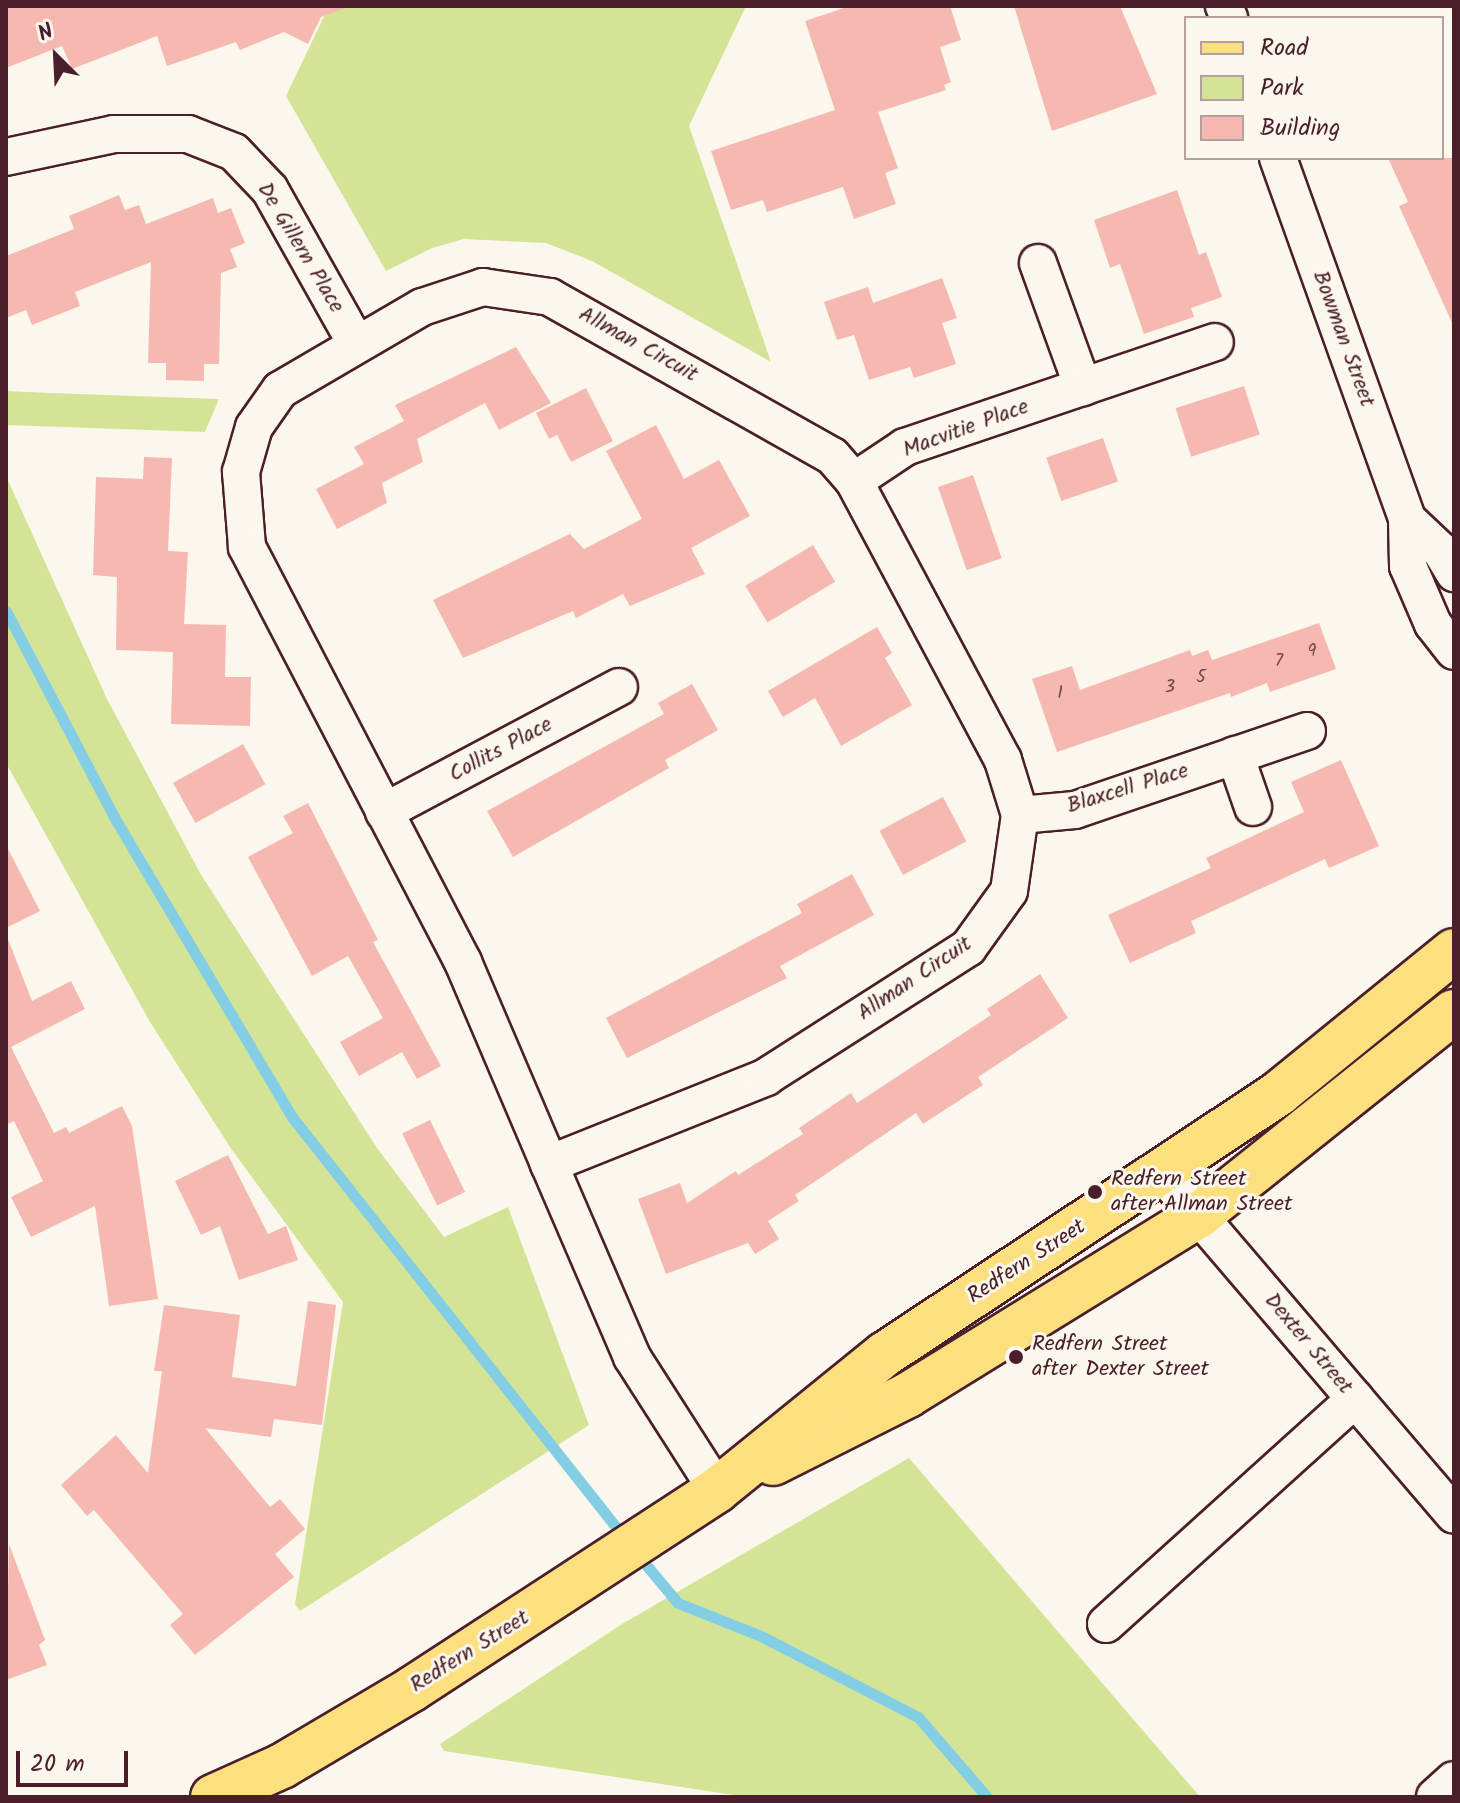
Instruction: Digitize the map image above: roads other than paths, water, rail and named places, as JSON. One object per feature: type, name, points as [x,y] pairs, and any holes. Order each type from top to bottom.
[{"type":"main road","points":[[1398,1000],[1454,938]]},
{"type":"main road","name":"Redfern Street","points":[[213,1797],[282,1766],[399,1697],[717,1490],[885,1354],[1163,1174],[1398,1000],[1454,951]]},
{"type":"main road","name":"Redfern Street","points":[[717,1490],[908,1395],[1198,1216],[1454,1012]]},
{"type":"street","name":"De Gillern Place","points":[[6,157],[114,134],[188,134],[234,152],[270,190],[356,343]]},
{"type":"street","name":"Bowman Street","points":[[1279,160],[1407,519],[1408,566],[1433,624],[1454,651]]},
{"type":"street","points":[[1038,263],[1083,387]]},
{"type":"street","name":"Allman Circuit","points":[[549,1164],[766,1077],[968,948],[1009,891],[1020,815],[1003,760],[854,481],[806,437],[550,297],[528,290],[462,290],[356,343],[280,390],[254,427],[240,496],[256,571],[463,962],[549,1164],[632,1357],[717,1490]]},
{"type":"street","name":"Macvitie Place","points":[[854,481],[905,447],[1215,342]]},
{"type":"street","name":"Bowman Street","points":[[1407,519],[1441,551],[1454,573]]},
{"type":"street","name":"Collits Place","points":[[384,812],[619,687]]},
{"type":"street","name":"Blaxcell Place","points":[[1020,815],[1075,810],[1307,731]]},
{"type":"street","points":[[1235,755],[1253,807]]},
{"type":"street","name":"Dexter Street","points":[[1163,1174],[1454,1515]]},
{"type":"street","points":[[1106,1624],[1355,1399]]},
{"type":"street","points":[[1435,1797],[1454,1780]]},
{"type":"waterway","points":[[6,611],[114,817],[292,1117],[627,1541]]},
{"type":"waterway","points":[[637,1554],[678,1603],[759,1635],[918,1717],[987,1797]]},
{"type":"place","name":"Redfern Street after Allman Street","points":[[1095,1192]]},
{"type":"place","name":"Redfern Street after Dexter Street","points":[[1016,1357]]}]
